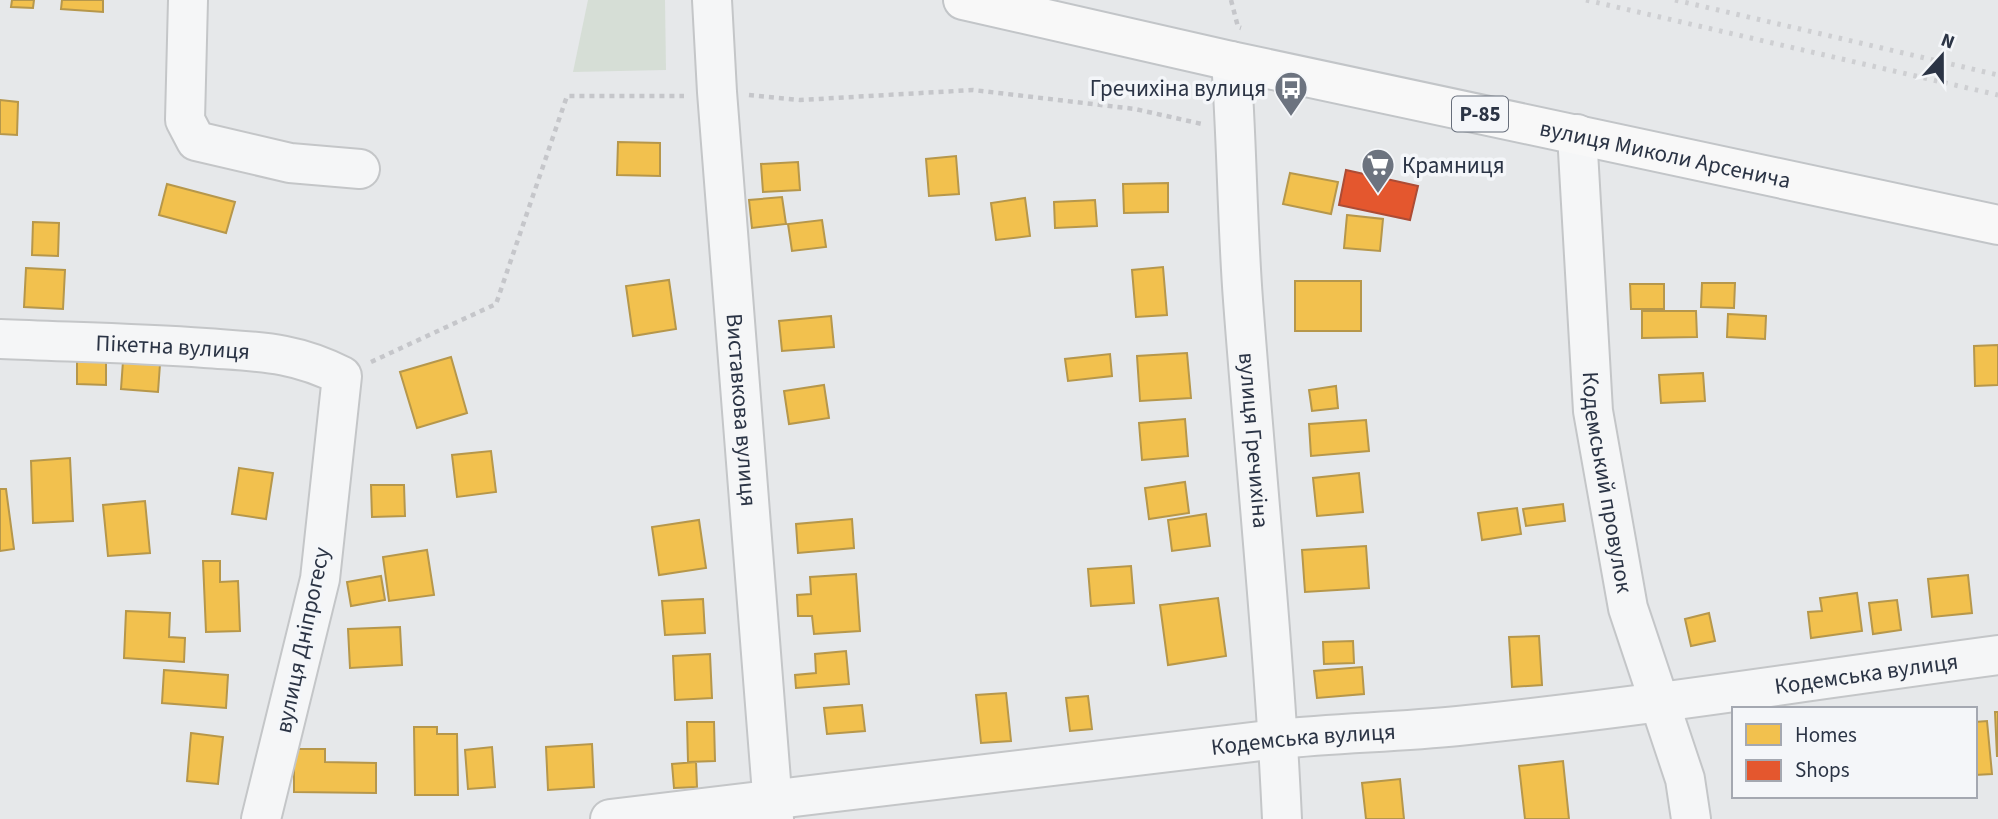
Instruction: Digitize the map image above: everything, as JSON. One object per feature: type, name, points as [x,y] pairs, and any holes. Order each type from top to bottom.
[{"type":"main road","name":"вулиця Миколи Арсенича","points":[[963,0],[1231,61],[1998,225]]},
{"type":"street","points":[[188,0],[185,120],[197,141],[290,163],[360,169]]},
{"type":"street","name":"Виставкова вулиця","points":[[712,0],[774,810]]},
{"type":"street","name":"вулиця Гречихіна","points":[[1231,61],[1237,132],[1241,282],[1278,739],[1282,819]]},
{"type":"street","name":"Кодемський провулок","points":[[1577,134],[1593,411],[1628,608],[1685,779],[1691,819]]},
{"type":"street","name":"Пікетна вулиця","points":[[0,339],[158,345],[285,355],[316,363],[342,376]]},
{"type":"street","name":"вулиця Дніпрогесу","points":[[261,819],[320,579],[342,376]]},
{"type":"street","name":"Кодемська вулиця","points":[[610,819],[774,810],[1278,739],[1456,727],[1998,655]]},
{"type":"shaded area","points":[[588,0],[665,0],[666,70],[573,72]]},
{"type":"building: Homes","points":[[12,0],[34,0],[33,8],[11,7]]},
{"type":"building: Homes","points":[[62,0],[103,0],[103,12],[61,9]]},
{"type":"building: Homes","points":[[0,100],[18,102],[17,135],[0,134]]},
{"type":"building: Homes","points":[[618,142],[660,143],[660,176],[617,175]]},
{"type":"building: Homes","points":[[956,156],[959,194],[929,196],[926,159]]},
{"type":"building: Homes","points":[[798,162],[800,190],[763,192],[761,164]]},
{"type":"building: Homes","points":[[1290,173],[1338,182],[1331,214],[1283,204]]},
{"type":"building: Homes","points":[[1168,183],[1168,212],[1124,213],[1123,184]]},
{"type":"building: Homes","points":[[167,184],[235,202],[226,233],[159,215]]},
{"type":"building: Homes","points":[[782,197],[786,224],[752,228],[749,200]]},
{"type":"building: Homes","points":[[1025,198],[1030,236],[996,240],[991,203]]},
{"type":"building: Homes","points":[[1095,200],[1097,226],[1055,228],[1054,202]]},
{"type":"building: Homes","points":[[1347,215],[1383,219],[1380,251],[1344,248]]},
{"type":"building: Homes","points":[[822,220],[826,247],[792,251],[788,224]]},
{"type":"building: Homes","points":[[33,222],[59,223],[58,256],[32,255]]},
{"type":"building: Homes","points":[[1163,267],[1167,315],[1136,317],[1132,270]]},
{"type":"building: Homes","points":[[26,268],[65,270],[63,309],[24,307]]},
{"type":"building: Homes","points":[[669,280],[676,329],[633,336],[626,286]]},
{"type":"building: Homes","points":[[1295,281],[1361,281],[1361,331],[1295,331]]},
{"type":"building: Homes","points":[[1702,283],[1735,283],[1734,308],[1701,307]]},
{"type":"building: Homes","points":[[1630,284],[1664,284],[1664,309],[1631,309]]},
{"type":"building: Homes","points":[[1642,311],[1696,311],[1697,337],[1642,338]]},
{"type":"building: Homes","points":[[1728,314],[1766,316],[1765,339],[1727,337]]},
{"type":"building: Homes","points":[[831,316],[834,347],[782,351],[779,321]]},
{"type":"building: Homes","points":[[1998,345],[1998,385],[1975,386],[1974,346]]},
{"type":"building: Homes","points":[[1187,353],[1191,398],[1140,401],[1137,356]]},
{"type":"building: Homes","points":[[1110,354],[1112,376],[1068,381],[1065,359]]},
{"type":"building: Homes","points":[[451,357],[467,413],[417,428],[400,372]]},
{"type":"building: Homes","points":[[77,360],[106,360],[106,385],[77,384]]},
{"type":"building: Homes","points":[[123,361],[160,364],[158,392],[121,389]]},
{"type":"building: Homes","points":[[1703,373],[1705,401],[1661,403],[1659,375]]},
{"type":"building: Homes","points":[[824,385],[829,418],[789,424],[784,391]]},
{"type":"building: Homes","points":[[1336,386],[1338,408],[1312,411],[1309,390]]},
{"type":"building: Homes","points":[[1185,419],[1188,456],[1142,460],[1139,423]]},
{"type":"building: Homes","points":[[1366,420],[1369,451],[1311,456],[1309,424]]},
{"type":"building: Homes","points":[[491,451],[496,492],[457,497],[452,455]]},
{"type":"building: Homes","points":[[70,458],[73,521],[33,523],[31,461]]},
{"type":"building: Homes","points":[[239,468],[273,473],[266,519],[232,514]]},
{"type":"building: Homes","points":[[1359,473],[1363,512],[1317,516],[1313,478]]},
{"type":"building: Homes","points":[[1185,482],[1189,513],[1149,519],[1145,488]]},
{"type":"building: Homes","points":[[371,485],[404,485],[405,516],[372,517]]},
{"type":"building: Homes","points":[[0,489],[6,489],[14,549],[0,551]]},
{"type":"building: Homes","points":[[145,501],[150,553],[108,556],[103,505]]},
{"type":"building: Homes","points":[[1563,504],[1565,521],[1526,526],[1523,509]]},
{"type":"building: Homes","points":[[1517,508],[1521,534],[1482,540],[1478,513]]},
{"type":"building: Homes","points":[[1206,514],[1210,546],[1172,551],[1168,520]]},
{"type":"building: Homes","points":[[852,519],[854,548],[798,553],[796,524]]},
{"type":"building: Homes","points":[[699,520],[706,568],[659,575],[652,527]]},
{"type":"building: Homes","points":[[1366,546],[1369,588],[1305,592],[1302,550]]},
{"type":"building: Homes","points":[[427,550],[434,595],[389,601],[383,557]]},
{"type":"building: Homes","points":[[203,561],[220,561],[220,582],[238,581],[240,631],[206,632]]},
{"type":"building: Homes","points":[[1131,566],[1134,603],[1091,606],[1088,569]]},
{"type":"building: Homes","points":[[856,574],[860,631],[814,634],[812,616],[798,616],[797,595],[811,594],[810,577]]},
{"type":"building: Homes","points":[[1968,575],[1972,613],[1932,617],[1928,579]]},
{"type":"building: Homes","points":[[381,576],[385,600],[351,606],[347,582]]},
{"type":"building: Homes","points":[[1857,593],[1862,631],[1811,638],[1808,612],[1822,611],[1820,598]]},
{"type":"building: Homes","points":[[1218,598],[1226,656],[1168,665],[1160,605]]},
{"type":"building: Homes","points":[[703,599],[705,633],[665,635],[662,601]]},
{"type":"building: Homes","points":[[1897,600],[1901,630],[1873,634],[1869,603]]},
{"type":"building: Homes","points":[[126,611],[170,613],[169,637],[185,638],[184,662],[124,658]]},
{"type":"building: Homes","points":[[1709,613],[1715,641],[1691,646],[1685,619]]},
{"type":"building: Homes","points":[[400,627],[402,665],[350,668],[348,629]]},
{"type":"building: Homes","points":[[1539,636],[1542,685],[1512,687],[1509,637]]},
{"type":"building: Homes","points":[[1353,641],[1354,663],[1324,664],[1323,642]]},
{"type":"building: Homes","points":[[846,651],[849,684],[796,688],[795,675],[816,673],[815,654]]},
{"type":"building: Homes","points":[[710,654],[712,698],[675,700],[673,656]]},
{"type":"building: Homes","points":[[1362,667],[1364,694],[1317,698],[1314,671]]},
{"type":"building: Homes","points":[[164,670],[228,675],[226,708],[162,703]]},
{"type":"building: Homes","points":[[1006,693],[1011,741],[981,743],[976,695]]},
{"type":"building: Homes","points":[[1088,696],[1092,729],[1070,731],[1066,698]]},
{"type":"building: Homes","points":[[862,705],[865,731],[827,734],[824,708]]},
{"type":"building: Homes","points":[[1995,712],[1998,712],[1998,756],[1997,756]]},
{"type":"building: Homes","points":[[1987,721],[1992,774],[1977,775],[1977,722]]},
{"type":"building: Homes","points":[[687,722],[714,722],[715,761],[688,762]]},
{"type":"building: Homes","points":[[414,727],[437,727],[437,734],[457,734],[458,795],[415,795]]},
{"type":"building: Homes","points":[[191,733],[223,737],[218,784],[187,781]]},
{"type":"building: Homes","points":[[592,744],[594,787],[548,790],[546,747]]},
{"type":"building: Homes","points":[[492,747],[495,787],[468,789],[465,750]]},
{"type":"building: Homes","points":[[294,749],[325,749],[325,762],[376,763],[376,793],[294,792]]},
{"type":"building: Homes","points":[[1563,761],[1569,819],[1525,819],[1519,766]]},
{"type":"building: Homes","points":[[696,762],[697,787],[674,788],[672,764]]},
{"type":"building: Homes","points":[[1400,779],[1404,819],[1366,819],[1362,783]]},
{"type":"building: Shops","name":"Крамниця","points":[[1346,170],[1418,186],[1410,220],[1339,205]]},
{"type":"railway","points":[[1586,0],[1998,95]]},
{"type":"railway","points":[[1675,0],[1998,75]]},
{"type":"place","name":"Гречихіна вулиця","points":[[1291,118]]},
{"type":"place","name":"Крамниця","points":[[1378,195]]}]
